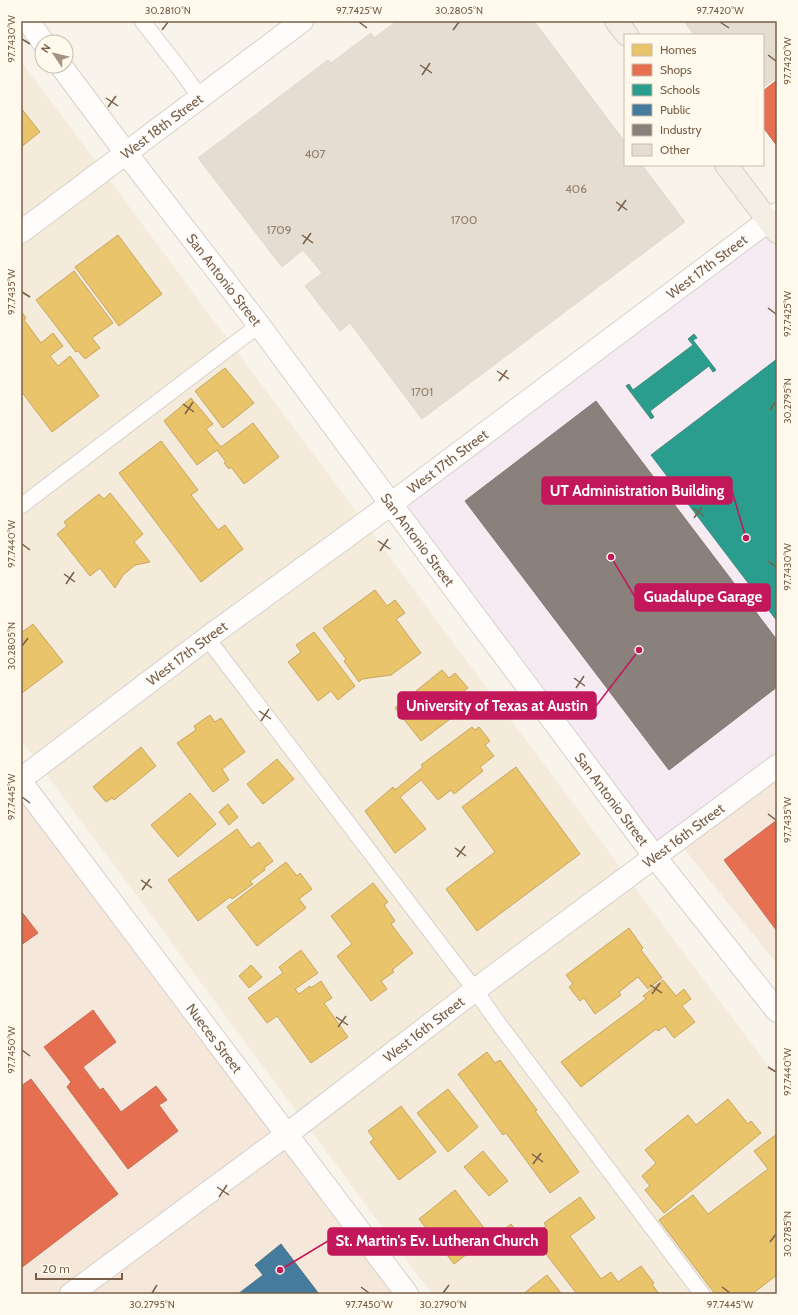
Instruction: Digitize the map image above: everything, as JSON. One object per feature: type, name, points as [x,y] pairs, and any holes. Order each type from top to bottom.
[{"type":"main road","points":[[616,21],[626,34]]},
{"type":"main road","points":[[727,166],[774,223]]},
{"type":"street","points":[[28,21],[38,34]]},
{"type":"street","name":"West 18th Street","points":[[21,232],[302,21]]},
{"type":"street","name":"San Antonio Street","points":[[67,74],[259,325],[655,856],[777,1011]]},
{"type":"street","name":"West 17th Street","points":[[21,780],[207,638],[774,223]]},
{"type":"street","name":"West 16th Street","points":[[71,1294],[286,1135],[475,990],[777,766]]},
{"type":"street","name":"Nueces Street","points":[[21,780],[286,1135],[407,1294]]},
{"type":"lane","points":[[142,21],[179,68],[200,98]]},
{"type":"lane","points":[[21,506],[259,325]]},
{"type":"lane","points":[[207,638],[475,990],[702,1294]]},
{"type":"shaded area","points":[[21,61],[777,1078],[777,1291],[773,1294],[432,1294],[24,744],[21,746]]},
{"type":"shaded area","points":[[768,221],[777,232],[777,766],[655,857],[391,504]]},
{"type":"shaded area","points":[[777,774],[777,964],[682,846]]},
{"type":"shaded area","points":[[21,799],[394,1294],[21,1294]]},
{"type":"building: Homes","points":[[21,108],[40,132],[21,147]]},
{"type":"building: Homes","points":[[118,235],[162,294],[119,326],[75,267]]},
{"type":"building: Homes","points":[[74,271],[113,323],[92,338],[100,348],[85,359],[78,351],[76,352],[36,300]]},
{"type":"building: Homes","points":[[21,311],[26,318],[24,320],[41,343],[53,333],[63,346],[50,356],[58,366],[70,356],[99,396],[52,432],[21,391]]},
{"type":"building: Homes","points":[[225,368],[254,403],[223,428],[195,391]]},
{"type":"building: Homes","points":[[191,398],[213,424],[206,429],[221,447],[253,423],[279,457],[244,484],[231,467],[229,469],[224,463],[226,462],[217,450],[197,465],[164,421]]},
{"type":"building: Homes","points":[[161,441],[198,490],[191,495],[218,530],[225,525],[243,549],[201,582],[119,473]]},
{"type":"building: Homes","points":[[110,493],[143,534],[134,542],[150,562],[135,565],[123,575],[115,588],[100,568],[90,576],[57,534],[67,526],[64,522],[99,494],[104,499]]},
{"type":"building: Homes","points":[[375,590],[387,606],[395,600],[405,613],[396,619],[421,653],[391,675],[362,679],[359,682],[344,661],[346,659],[323,628]]},
{"type":"building: Homes","points":[[33,624],[63,662],[22,693],[21,633]]},
{"type":"building: Homes","points":[[314,632],[355,686],[338,700],[331,691],[318,701],[288,662],[301,652],[296,645]]},
{"type":"building: Homes","points":[[442,670],[449,678],[455,673],[468,688],[461,693],[470,704],[421,741],[395,708]]},
{"type":"building: Homes","points":[[210,715],[215,722],[221,718],[245,752],[222,769],[229,780],[213,792],[177,743],[196,730],[194,726]]},
{"type":"building: Homes","points":[[472,727],[475,730],[479,727],[490,741],[485,745],[494,756],[480,767],[483,771],[454,794],[451,790],[438,800],[421,780],[400,797],[426,829],[395,853],[365,811],[393,787],[395,790],[423,767],[421,765]]},
{"type":"building: Homes","points":[[141,747],[156,766],[114,800],[112,798],[106,802],[93,787]]},
{"type":"building: Homes","points":[[277,759],[294,779],[263,804],[247,784]]},
{"type":"building: Homes","points":[[516,767],[580,854],[477,931],[446,889],[495,852],[462,807]]},
{"type":"building: Homes","points":[[190,793],[216,824],[178,857],[151,825]]},
{"type":"building: Homes","points":[[228,804],[238,817],[229,825],[219,812]]},
{"type":"building: Homes","points":[[237,829],[251,848],[259,842],[273,861],[264,868],[265,870],[250,881],[253,884],[232,899],[230,897],[198,921],[168,880]]},
{"type":"building: Homes","points":[[286,862],[297,876],[300,873],[312,889],[299,899],[306,908],[257,946],[227,907]]},
{"type":"building: Homes","points":[[373,883],[388,902],[384,905],[395,921],[391,924],[413,953],[392,970],[394,972],[381,981],[387,989],[371,1001],[337,956],[352,944],[331,916]]},
{"type":"building: Homes","points":[[629,928],[643,948],[641,950],[662,978],[648,989],[638,977],[619,992],[621,995],[595,1014],[584,998],[580,1001],[569,987],[573,984],[566,975]]},
{"type":"building: Homes","points":[[301,950],[318,973],[295,989],[299,994],[310,986],[311,988],[321,981],[332,998],[324,1003],[348,1037],[311,1063],[277,1016],[267,1023],[248,998],[283,973],[279,967]]},
{"type":"building: Homes","points":[[251,965],[262,977],[249,988],[239,976]]},
{"type":"building: Homes","points":[[663,980],[676,996],[684,989],[691,999],[682,1006],[695,1022],[674,1038],[665,1026],[658,1031],[656,1029],[581,1087],[561,1062],[646,999],[643,996]]},
{"type":"building: Homes","points":[[487,1052],[495,1063],[500,1060],[537,1110],[535,1111],[579,1172],[550,1193],[506,1133],[503,1135],[458,1074]]},
{"type":"building: Homes","points":[[448,1089],[478,1127],[448,1152],[417,1113]]},
{"type":"building: Homes","points":[[728,1099],[748,1124],[751,1121],[761,1133],[664,1213],[645,1190],[650,1186],[642,1176],[656,1163],[645,1150],[688,1115],[696,1125]]},
{"type":"building: Homes","points":[[401,1106],[436,1152],[399,1180],[370,1142],[374,1139],[368,1131]]},
{"type":"building: Homes","points":[[777,1134],[777,1275],[752,1294],[715,1294],[659,1220],[693,1195],[708,1214],[768,1169],[754,1151]]},
{"type":"building: Homes","points":[[483,1151],[508,1181],[489,1196],[464,1167]]},
{"type":"building: Homes","points":[[455,1190],[484,1228],[481,1230],[488,1238],[454,1264],[419,1219]]},
{"type":"building: Homes","points":[[580,1197],[595,1218],[570,1236],[601,1279],[611,1272],[618,1282],[641,1266],[654,1283],[652,1284],[659,1294],[577,1294],[532,1236],[546,1226],[544,1223]]},
{"type":"building: Homes","points":[[511,1224],[519,1235],[495,1254],[487,1244]]},
{"type":"building: Homes","points":[[547,1275],[561,1293],[523,1294]]},
{"type":"building: Shops","points":[[777,80],[777,146],[764,128],[764,90]]},
{"type":"building: Shops","points":[[777,820],[777,931],[724,860]]},
{"type":"building: Shops","points":[[21,911],[38,933],[21,945]]},
{"type":"building: Shops","points":[[93,1010],[116,1042],[83,1067],[100,1090],[103,1088],[121,1112],[156,1086],[167,1100],[159,1105],[178,1131],[128,1169],[67,1087],[71,1082],[44,1047]]},
{"type":"building: Shops","points":[[31,1079],[118,1194],[21,1268],[21,1086]]},
{"type":"building: Schools","points":[[694,334],[697,338],[693,340],[716,370],[713,372],[709,366],[650,411],[654,417],[651,419],[626,386],[629,384],[633,390],[693,345],[688,339]]},
{"type":"building: Schools","points":[[777,359],[777,621],[651,455]]},
{"type":"building: Public","points":[[281,1244],[319,1294],[238,1294],[263,1275],[255,1265]]},
{"type":"building: Industry","points":[[596,401],[777,640],[777,687],[669,770],[465,501]]},
{"type":"building: Other","points":[[397,21],[534,21],[624,141],[624,166],[643,166],[685,222],[422,419],[350,323],[340,331],[305,286],[322,273],[303,250],[282,267],[198,158],[328,60],[331,63],[371,33],[374,38]]},
{"type":"building: Other","points":[[684,21],[777,21],[777,77],[764,87],[764,34],[693,34]]},
{"type":"place","name":"UT Administration Building","points":[[746,538]]},
{"type":"place","name":"Guadalupe Garage","points":[[611,557]]},
{"type":"place","name":"University of Texas at Austin","points":[[639,650]]},
{"type":"place","name":"St. Martin's Ev. Lutheran Church","points":[[280,1270]]}]
